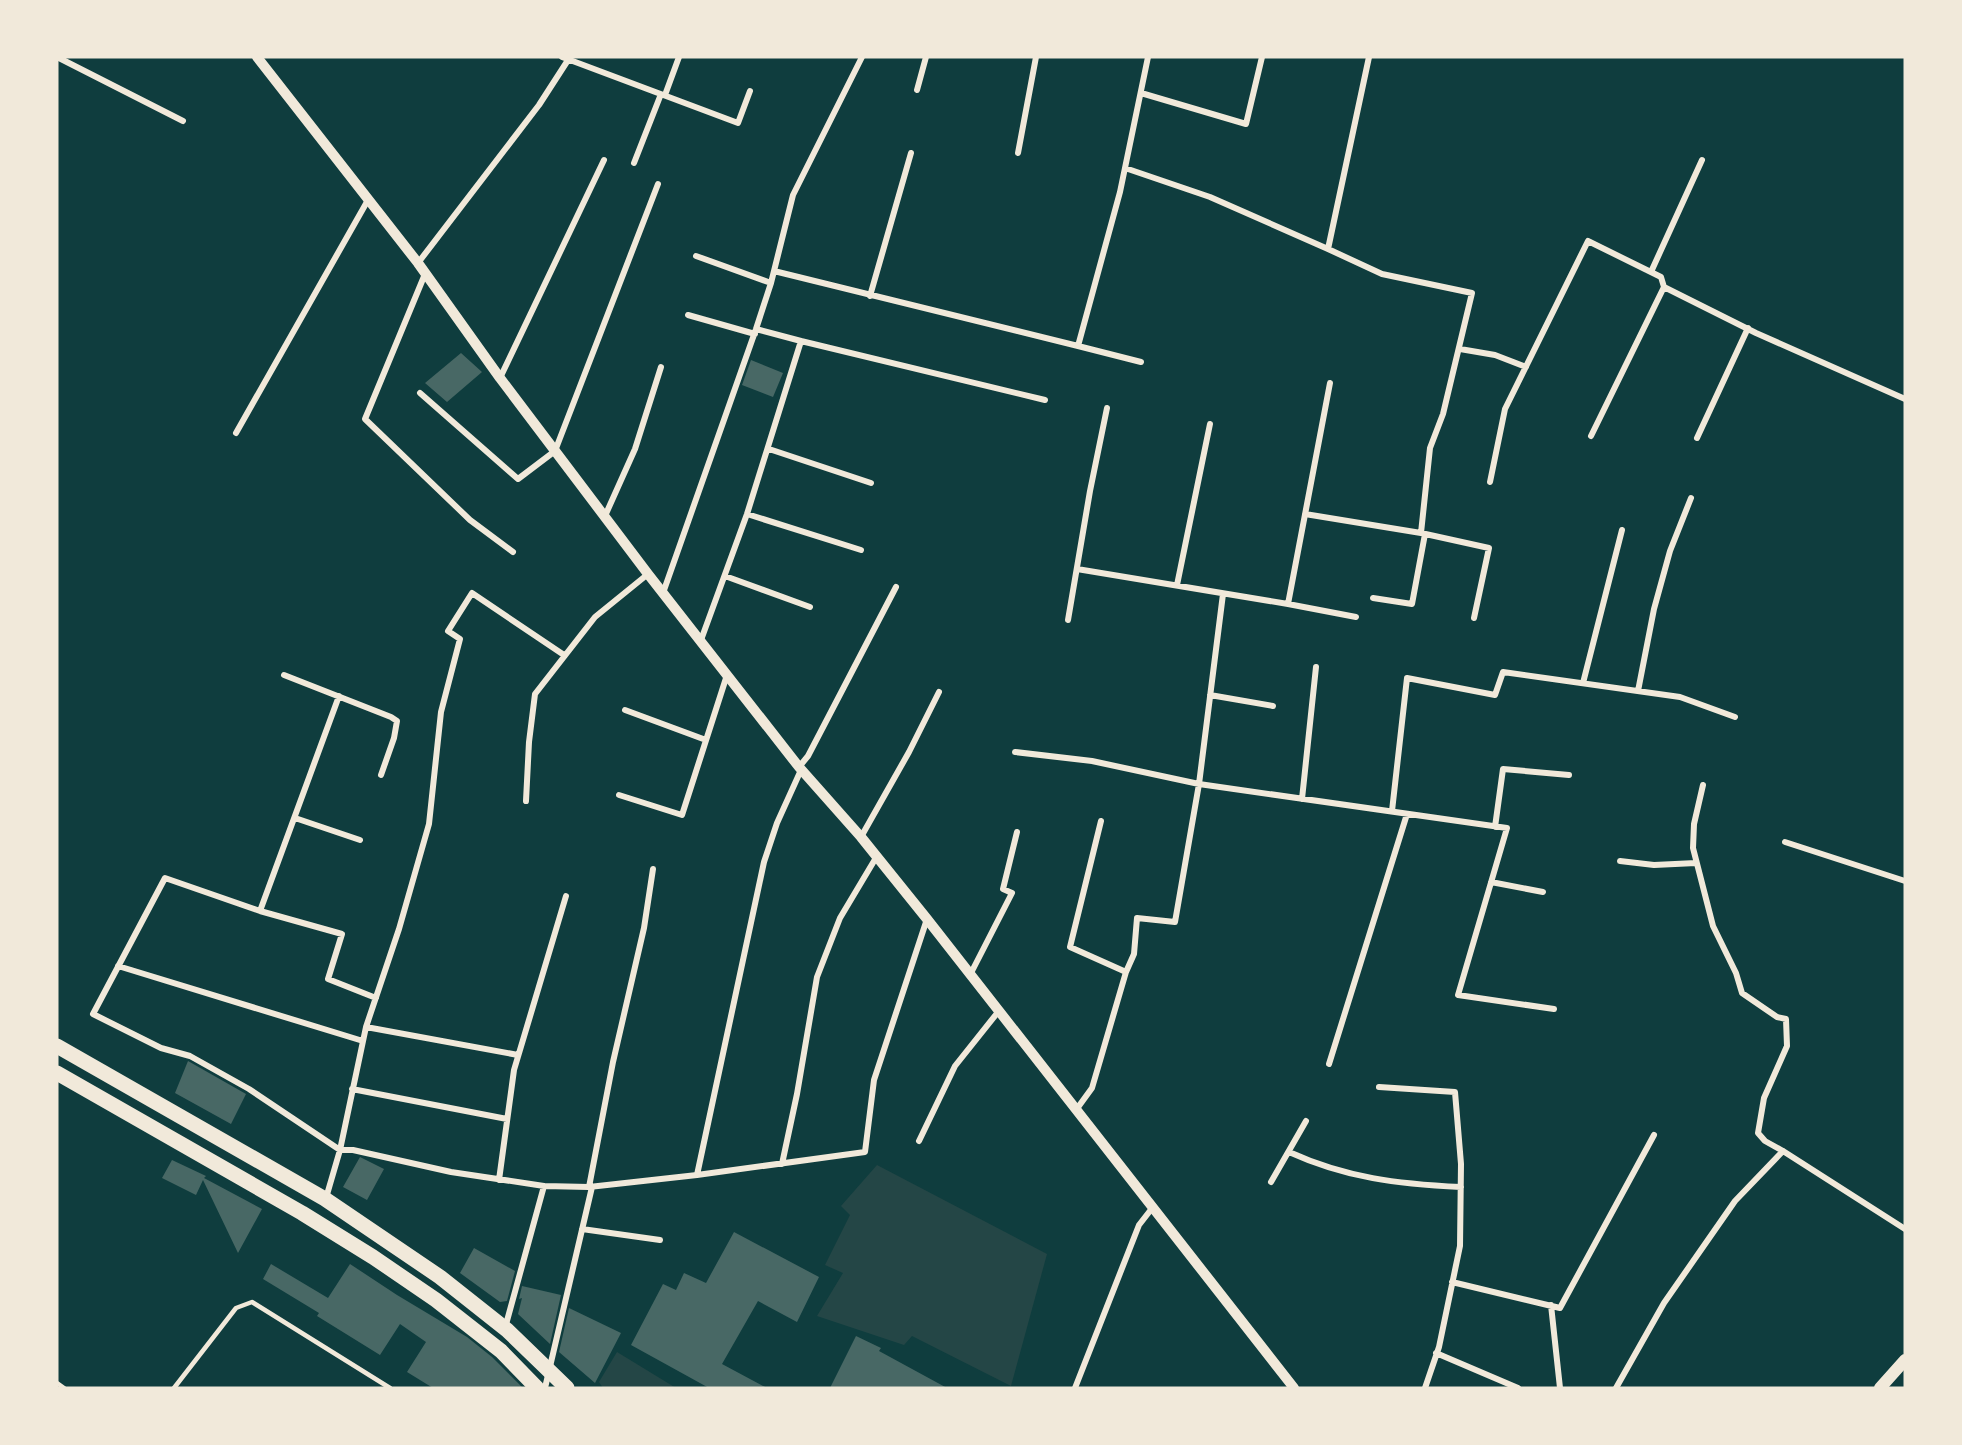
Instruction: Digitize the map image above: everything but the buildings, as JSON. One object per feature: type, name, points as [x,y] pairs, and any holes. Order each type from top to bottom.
[{"type":"highway","points":[[57,1046],[326,1199],[440,1277],[505,1328],[567,1388]]},
{"type":"highway","points":[[57,1073],[292,1207],[373,1257],[436,1300],[501,1351],[537,1388]]},
{"type":"main road","points":[[1880,1388],[1905,1360]]},
{"type":"street","points":[[57,57],[183,121]]},
{"type":"street","points":[[257,57],[418,263],[500,378],[648,574],[800,768],[877,856],[927,919],[1294,1388]]},
{"type":"street","points":[[634,163],[679,57]]},
{"type":"street","points":[[663,593],[756,331],[793,195],[862,57]]},
{"type":"street","points":[[917,90],[926,57]]},
{"type":"street","points":[[1018,153],[1036,57]]},
{"type":"street","points":[[1078,346],[1120,192],[1148,57]]},
{"type":"street","points":[[1140,93],[1246,124],[1262,57]]},
{"type":"street","points":[[1328,249],[1369,57]]},
{"type":"street","points":[[418,263],[539,105],[567,58],[738,123],[750,92]]},
{"type":"street","points":[[870,296],[911,153]]},
{"type":"street","points":[[500,378],[603,160]]},
{"type":"street","points":[[1651,272],[1702,160]]},
{"type":"street","points":[[1125,168],[1210,197],[1382,274],[1472,293],[1443,414],[1430,448],[1423,534],[1412,604],[1373,598]]},
{"type":"street","points":[[420,393],[518,479],[555,451],[658,184]]},
{"type":"street","points":[[236,433],[368,200]]},
{"type":"street","points":[[1490,482],[1505,409],[1588,241],[1661,277],[1664,287],[1591,436]]},
{"type":"street","points":[[696,256],[771,282]]},
{"type":"street","points":[[774,271],[1141,362]]},
{"type":"street","points":[[426,274],[365,419],[470,520],[513,552]]},
{"type":"street","points":[[1664,287],[1905,399]]},
{"type":"street","points":[[688,315],[1045,400]]},
{"type":"street","points":[[1696,438],[1748,328]]},
{"type":"street","points":[[700,640],[769,449],[801,341]]},
{"type":"street","points":[[1460,349],[1495,355],[1526,367]]},
{"type":"street","points":[[604,516],[635,449],[662,367]]},
{"type":"street","points":[[1287,604],[1330,383]]},
{"type":"street","points":[[1068,620],[1107,408]]},
{"type":"street","points":[[1177,585],[1210,424]]},
{"type":"street","points":[[769,449],[871,483]]},
{"type":"street","points":[[1638,691],[1654,609],[1670,551],[1691,498]]},
{"type":"street","points":[[747,514],[861,549]]},
{"type":"street","points":[[1305,514],[1489,548],[1474,618]]},
{"type":"street","points":[[1582,683],[1622,530]]},
{"type":"street","points":[[1077,569],[1356,617]]},
{"type":"street","points":[[525,801],[535,694],[594,617],[648,574]]},
{"type":"street","points":[[724,576],[810,607]]},
{"type":"street","points":[[698,1175],[764,862],[777,823],[800,768],[896,587]]},
{"type":"street","points":[[326,1199],[340,1150],[366,1027],[399,929],[429,824],[441,712],[460,639],[448,631],[472,593],[564,655]]},
{"type":"street","points":[[1076,1110],[1092,1088],[1126,972],[1134,954],[1137,918],[1175,922],[1199,784],[1223,594]]},
{"type":"street","points":[[1302,799],[1316,668]]},
{"type":"street","points":[[1392,811],[1407,678],[1495,695],[1503,672],[1680,697],[1735,717]]},
{"type":"street","points":[[284,675],[397,721],[394,738],[381,775]]},
{"type":"street","points":[[619,795],[682,814],[727,675]]},
{"type":"street","points":[[861,837],[909,752],[939,692]]},
{"type":"street","points":[[260,911],[339,696]]},
{"type":"street","points":[[1210,696],[1273,706]]},
{"type":"street","points":[[625,710],[706,740]]},
{"type":"street","points":[[1015,752],[1092,761],[1199,784],[1507,828],[1458,995],[1554,1009]]},
{"type":"street","points":[[1495,827],[1503,769],[1569,775]]},
{"type":"street","points":[[1703,785],[1694,824],[1693,848],[1713,926],[1722,949],[1736,973],[1742,993],[1777,1017],[1786,1019],[1787,1046],[1764,1098],[1758,1133],[1765,1141],[1905,1229]]},
{"type":"street","points":[[1329,1064],[1407,814]]},
{"type":"street","points":[[295,818],[360,840]]},
{"type":"street","points":[[1101,821],[1070,947],[1126,972]]},
{"type":"street","points":[[970,975],[1012,893],[1003,889],[1017,832]]},
{"type":"street","points":[[1785,842],[1905,881]]},
{"type":"street","points":[[782,1164],[797,1094],[817,977],[840,918],[877,856]]},
{"type":"street","points":[[1620,861],[1654,865],[1696,863]]},
{"type":"street","points":[[545,1388],[582,1229],[613,1062],[644,928],[653,869]]},
{"type":"street","points":[[376,998],[328,979],[342,934],[260,911],[165,878],[93,1014],[161,1048],[190,1056],[249,1089],[340,1150],[353,1150],[451,1172],[544,1186],[590,1187],[698,1175],[865,1152],[874,1080],[927,919]]},
{"type":"street","points":[[1491,882],[1543,892]]},
{"type":"street","points":[[499,1180],[514,1070],[566,896]]},
{"type":"street","points":[[118,966],[363,1041]]},
{"type":"street","points":[[919,1141],[955,1066],[998,1011]]},
{"type":"street","points":[[366,1027],[518,1055]]},
{"type":"street","points":[[1379,1087],[1455,1092],[1461,1164],[1460,1246],[1439,1347],[1425,1388]]},
{"type":"street","points":[[352,1089],[507,1119]]},
{"type":"street","points":[[1271,1182],[1306,1121]]},
{"type":"street","points":[[1452,1282],[1560,1308],[1654,1135]]},
{"type":"street","points":[[1616,1388],[1664,1303],[1728,1210],[1783,1151]]},
{"type":"street","points":[[1289,1152],[1319,1165],[1362,1177],[1416,1185],[1461,1187]]},
{"type":"street","points":[[505,1328],[544,1186]]},
{"type":"street","points":[[1075,1388],[1139,1225],[1154,1207]]},
{"type":"street","points":[[582,1229],[660,1240]]},
{"type":"street","points":[[1551,1305],[1560,1388]]},
{"type":"street","points":[[1436,1353],[1518,1388]]},
{"type":"lane","points":[[174,1388],[236,1308],[252,1302],[390,1388]]},
{"type":"lane","points":[[57,1383],[64,1388]]},
{"type":"shaded area","points":[[877,1165],[1047,1254],[1011,1386],[912,1336],[904,1345],[817,1316],[843,1273],[825,1265],[850,1215],[841,1206]]},
{"type":"shaded area","points":[[617,1352],[676,1388],[603,1388],[599,1382]]}]
